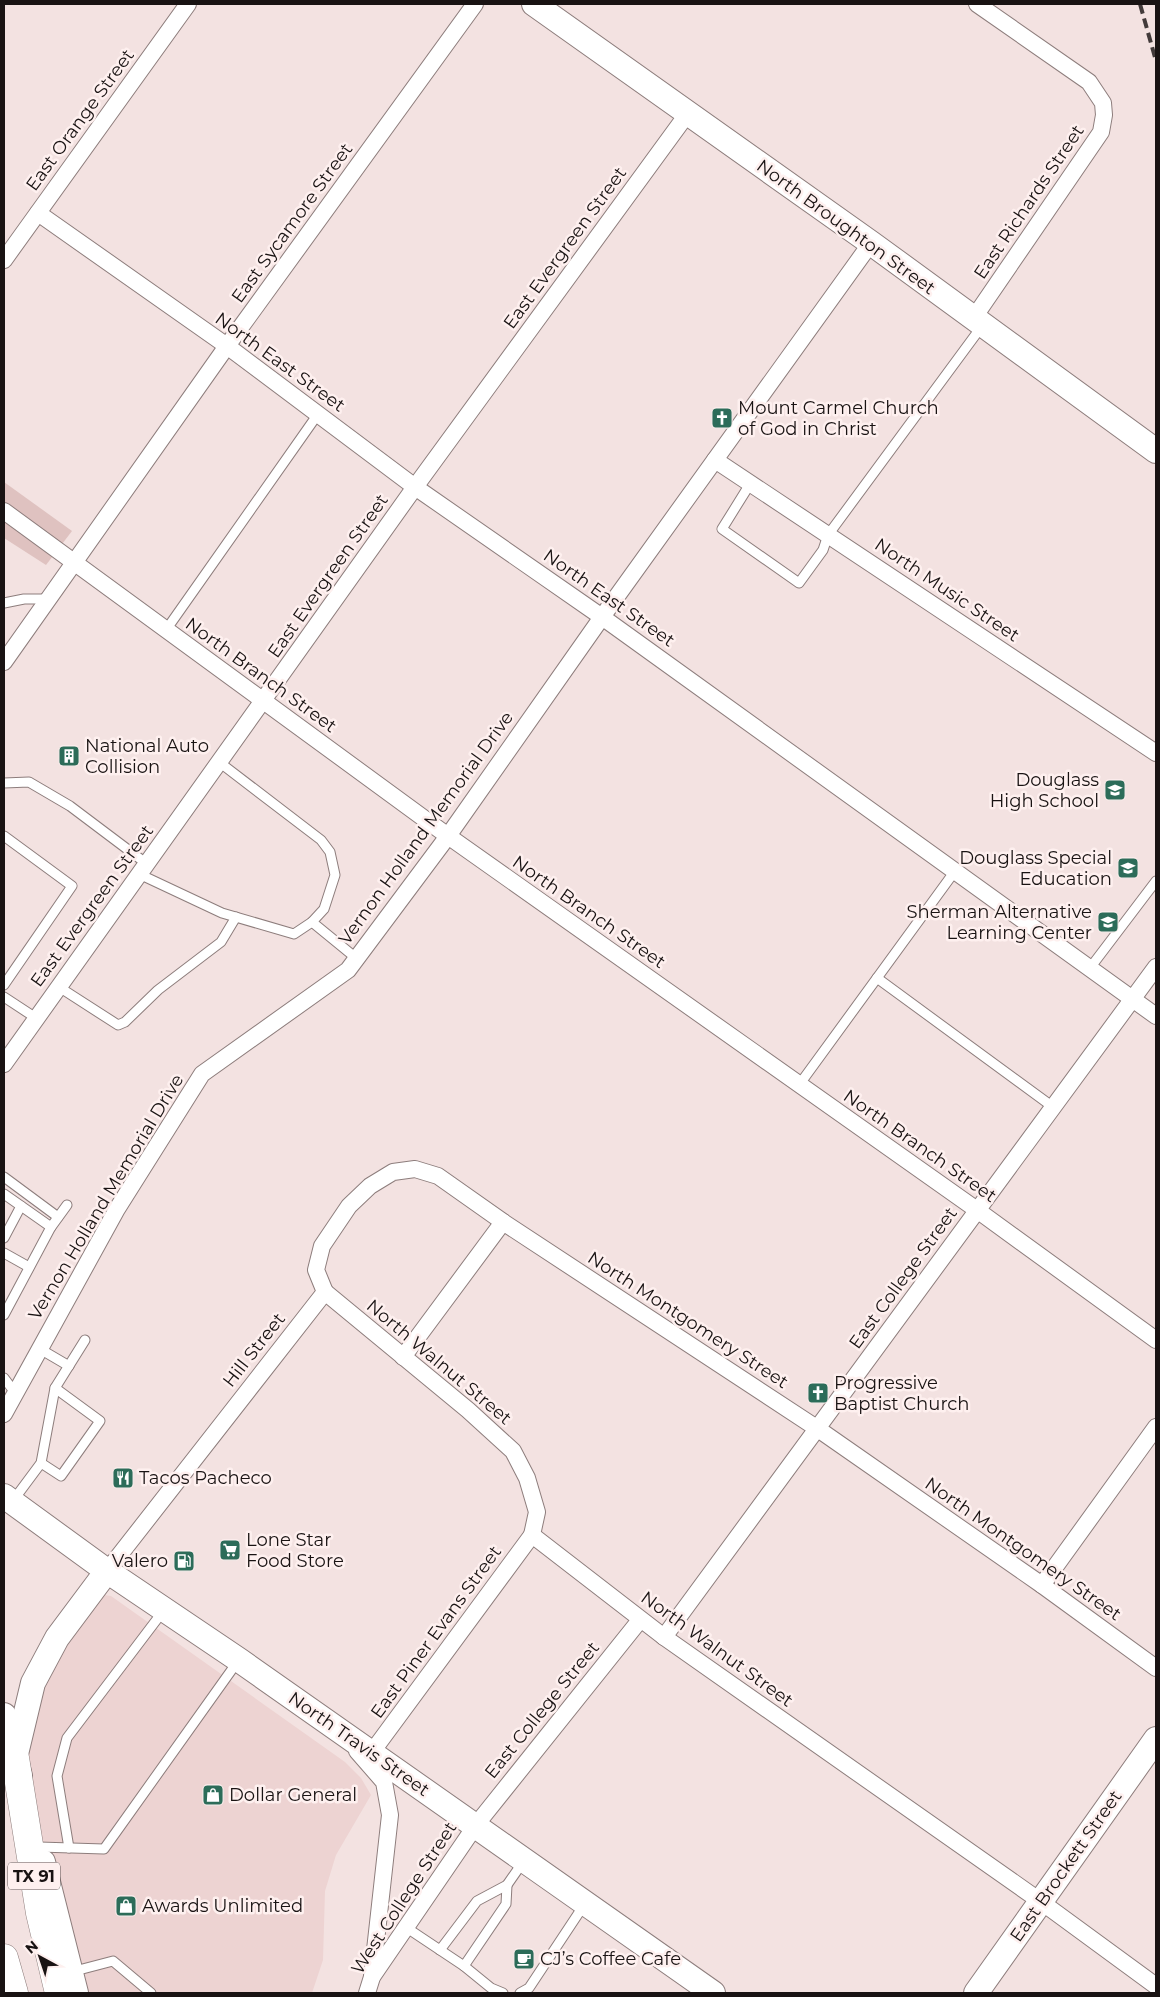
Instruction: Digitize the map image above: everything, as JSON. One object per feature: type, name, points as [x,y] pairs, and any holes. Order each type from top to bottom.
[{"type":"highway","name":"TX 91","points":[[14,1758],[40,1913],[68,1986]]},
{"type":"highway","points":[[4,1958],[14,1993]]},
{"type":"main road","name":"North Broughton Street","points":[[534,4],[871,243],[1156,451]]},
{"type":"main road","name":"North Travis Street","points":[[8,1499],[107,1571],[372,1752],[713,1993]]},
{"type":"main road","points":[[14,1758],[33,1683],[57,1638],[107,1571]]},
{"type":"main road","points":[[4,1715],[39,1847],[68,1986]]},
{"type":"main road","name":"East Brockett Street","points":[[976,1993],[1156,1739]]},
{"type":"street","name":"East Orange Street","points":[[4,260],[188,4]]},
{"type":"street","name":"East Sycamore Street","points":[[4,662],[227,346],[475,4]]},
{"type":"street","name":"East Richards Street","points":[[977,4],[1089,82],[1103,102],[1104,115],[1101,132],[978,322]]},
{"type":"street","name":"East Evergreen Street","points":[[4,1064],[415,487],[688,113]]},
{"type":"street","name":"North East Street","points":[[38,213],[227,346],[415,487],[602,617],[1156,1016]]},
{"type":"street","name":"Vernon Holland Memorial Drive","points":[[4,1414],[117,1209],[202,1074],[348,970],[448,836],[602,617],[871,243]]},
{"type":"street","name":"North Music Street","points":[[715,460],[1156,753]]},
{"type":"street","name":"North Branch Street","points":[[4,511],[448,836],[977,1210],[1156,1340]]},
{"type":"street","name":"East College Street","points":[[664,1637],[1156,966]]},
{"type":"street","name":"North Montgomery Street","points":[[325,1292],[316,1270],[322,1246],[349,1206],[370,1186],[392,1172],[415,1169],[438,1176],[504,1222],[818,1429],[1042,1585],[1156,1668]]},
{"type":"street","points":[[403,1357],[504,1222]]},
{"type":"street","name":"North Walnut Street","points":[[325,1292],[468,1410],[513,1451],[527,1478],[537,1512],[532,1535],[640,1620],[1040,1901],[1156,1986]]},
{"type":"street","name":"Hill Street","points":[[107,1571],[325,1292]]},
{"type":"street","points":[[1042,1585],[1156,1427]]},
{"type":"street","name":"East Piner Evans Street","points":[[372,1752],[532,1535]]},
{"type":"street","name":"East College Street","points":[[476,1825],[640,1620]]},
{"type":"street","points":[[335,1727],[384,1782],[390,1814],[372,1977]]},
{"type":"street","name":"West College Street","points":[[367,1993],[372,1977],[476,1825]]},
{"type":"lane","points":[[750,484],[722,529],[799,583],[823,550],[828,535],[978,322]]},
{"type":"lane","points":[[166,630],[318,414]]},
{"type":"lane","points":[[4,603],[24,599],[48,599]]},
{"type":"lane","points":[[4,783],[29,782],[70,806],[143,869],[222,913],[294,934],[312,922],[324,909],[336,875],[330,852],[321,840],[219,762]]},
{"type":"lane","points":[[4,836],[72,886],[4,985]]},
{"type":"lane","points":[[800,1085],[955,871]]},
{"type":"lane","points":[[1090,968],[1156,881]]},
{"type":"lane","points":[[59,987],[118,1025],[125,1022],[158,990],[221,942],[236,917]]},
{"type":"lane","points":[[312,922],[356,958]]},
{"type":"lane","points":[[877,978],[1053,1107]]},
{"type":"lane","points":[[4,996],[36,1018]]},
{"type":"lane","points":[[4,1177],[58,1218]]},
{"type":"lane","points":[[4,1194],[51,1227]]},
{"type":"lane","points":[[4,1315],[51,1227],[67,1205]]},
{"type":"lane","points":[[4,1238],[21,1206]]},
{"type":"lane","points":[[4,1253],[29,1267]]},
{"type":"lane","points":[[8,1499],[41,1463],[55,1388],[85,1340]]},
{"type":"lane","points":[[40,1349],[69,1366]]},
{"type":"lane","points":[[4,1378],[16,1394]]},
{"type":"lane","points":[[41,1463],[61,1476],[100,1421],[55,1388]]},
{"type":"lane","points":[[69,1848],[57,1776],[67,1738],[164,1610]]},
{"type":"lane","points":[[39,1847],[104,1849],[239,1660]]},
{"type":"lane","points":[[440,1950],[477,1901],[507,1885],[525,1860]]},
{"type":"lane","points":[[464,1966],[506,1904],[507,1885]]},
{"type":"lane","points":[[520,1993],[529,1988],[586,1903]]},
{"type":"lane","points":[[407,1928],[464,1966],[492,1988],[503,1993]]},
{"type":"lane","points":[[68,1986],[113,1961],[151,1993]]},
{"type":"shaded area","points":[[4,482],[72,531],[46,565],[4,538]]},
{"type":"shaded area","points":[[111,1596],[345,1762],[361,1778],[371,1795],[336,1855],[325,1891],[323,1960],[312,1993],[84,1993],[23,1773],[37,1691],[97,1597]]},
{"type":"railway","points":[[1140,4],[1156,61]]},
{"type":"place","name":"Mount Carmel Church of God in Christ","points":[[722,418]]},
{"type":"place","name":"National Auto Collision","points":[[69,756]]},
{"type":"place","name":"Douglass High School","points":[[1115,790]]},
{"type":"place","name":"Douglass Special Education","points":[[1128,868]]},
{"type":"place","name":"Sherman Alternative Learning Center","points":[[1108,922]]},
{"type":"place","name":"Progressive Baptist Church","points":[[818,1393]]},
{"type":"place","name":"Tacos Pacheco","points":[[123,1478]]},
{"type":"place","name":"Lone Star Food Store","points":[[230,1550]]},
{"type":"place","name":"Valero","points":[[184,1561]]},
{"type":"place","name":"Dollar General","points":[[213,1795]]},
{"type":"place","name":"Awards Unlimited","points":[[126,1906]]},
{"type":"place","name":"CJ’s Coffee Cafe","points":[[524,1959]]}]
